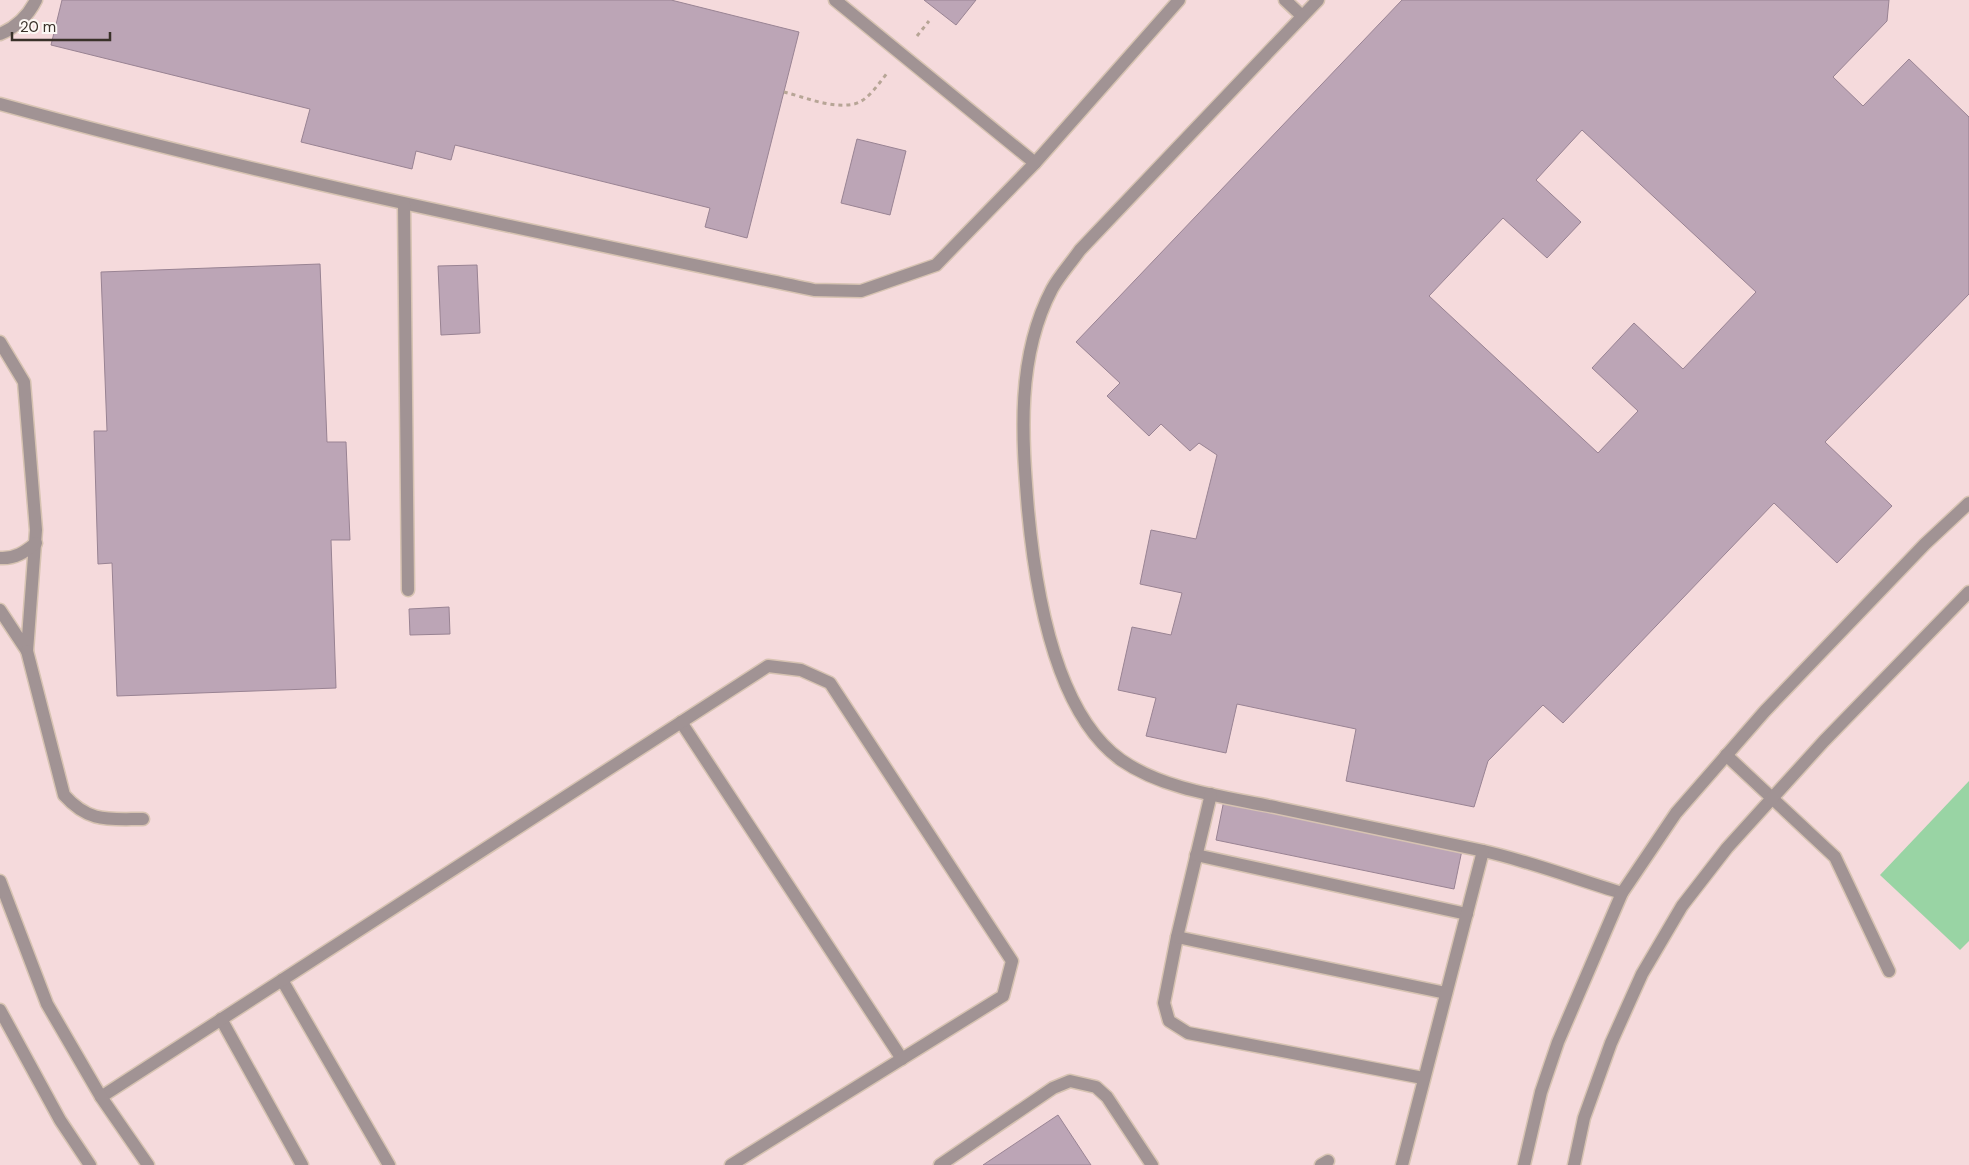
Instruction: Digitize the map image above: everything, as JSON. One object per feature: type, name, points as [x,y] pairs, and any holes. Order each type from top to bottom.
[{"type":"street","points":[[0,34],[11,30],[30,13],[36,0]]},
{"type":"street","points":[[835,0],[1036,163]]},
{"type":"street","points":[[0,104],[217,162],[404,204],[814,290],[861,291],[936,265],[1036,163],[1178,0]]},
{"type":"street","points":[[1285,0],[1302,16]]},
{"type":"street","points":[[1318,0],[1080,250],[1052,289],[1036,331],[1025,381],[1022,436],[1030,532],[1042,613],[1064,680],[1092,730],[1120,759],[1153,777],[1212,794],[1484,851],[1622,893]]},
{"type":"street","points":[[404,204],[408,590]]},
{"type":"street","points":[[0,342],[24,382],[36,543],[27,652]]},
{"type":"street","points":[[1524,1165],[1541,1092],[1558,1042],[1622,893],[1676,814],[1764,711],[1925,544],[1969,503]]},
{"type":"street","points":[[0,558],[8,558],[24,553],[36,543]]},
{"type":"street","points":[[1574,1165],[1584,1118],[1611,1043],[1642,974],[1682,906],[1726,848],[1824,741],[1969,592]]},
{"type":"street","points":[[0,610],[27,652],[64,796],[76,809],[91,817],[144,819]]},
{"type":"street","points":[[101,1097],[768,666],[801,670],[830,683],[1012,961],[1003,996],[731,1165]]},
{"type":"street","points":[[682,722],[902,1059]]},
{"type":"street","points":[[1726,755],[1835,857],[1889,971]]},
{"type":"street","points":[[1212,794],[1177,937],[1164,1003],[1169,1021],[1188,1033],[1423,1078]]},
{"type":"street","points":[[1402,1165],[1423,1078],[1484,851]]},
{"type":"street","points":[[1196,856],[1467,914]]},
{"type":"street","points":[[0,881],[32,970],[47,1004],[101,1097],[148,1165]]},
{"type":"street","points":[[1177,937],[1446,993]]},
{"type":"street","points":[[282,980],[389,1165]]},
{"type":"street","points":[[0,1010],[60,1120],[90,1165]]},
{"type":"street","points":[[221,1019],[302,1165]]},
{"type":"street","points":[[940,1165],[1053,1088],[1070,1081],[1096,1087],[1107,1097],[1152,1165]]},
{"type":"path","points":[[784,92],[839,105],[855,104],[871,93],[929,21]]},
{"type":"shaded area","points":[[0,0],[1969,0],[1969,1165],[0,1165]]},
{"type":"green space","points":[[1969,781],[1969,941],[1960,950],[1880,875]]},
{"type":"building","points":[[62,0],[671,0],[799,32],[747,238],[705,227],[710,208],[455,145],[451,160],[416,151],[412,169],[301,142],[310,109],[51,45]]},
{"type":"building","points":[[924,0],[976,0],[956,25]]},
{"type":"building","points":[[1402,0],[1889,0],[1887,21],[1833,77],[1863,106],[1909,59],[1969,117],[1969,294],[1825,442],[1892,506],[1837,563],[1774,503],[1563,723],[1543,705],[1488,761],[1474,807],[1346,781],[1356,729],[1237,704],[1226,753],[1146,736],[1156,698],[1118,690],[1132,627],[1171,635],[1182,593],[1140,584],[1151,530],[1196,539],[1217,455],[1199,443],[1190,451],[1161,424],[1149,436],[1107,396],[1120,383],[1076,342]],"holes":[[[1582,130],[1756,292],[1683,369],[1634,323],[1592,368],[1638,411],[1598,453],[1429,296],[1503,218],[1547,258],[1581,222],[1536,180]]]},
{"type":"building","points":[[857,139],[906,151],[890,215],[841,203]]},
{"type":"building","points":[[320,264],[327,442],[346,442],[350,540],[331,540],[336,688],[117,696],[112,563],[98,564],[94,431],[107,431],[101,272]]},
{"type":"building","points":[[477,265],[480,333],[441,335],[438,266]]},
{"type":"building","points":[[449,607],[450,634],[410,635],[409,609]]},
{"type":"building","points":[[1224,800],[1462,850],[1454,889],[1216,840]]},
{"type":"building","points":[[1058,1115],[1091,1165],[983,1165]]}]
